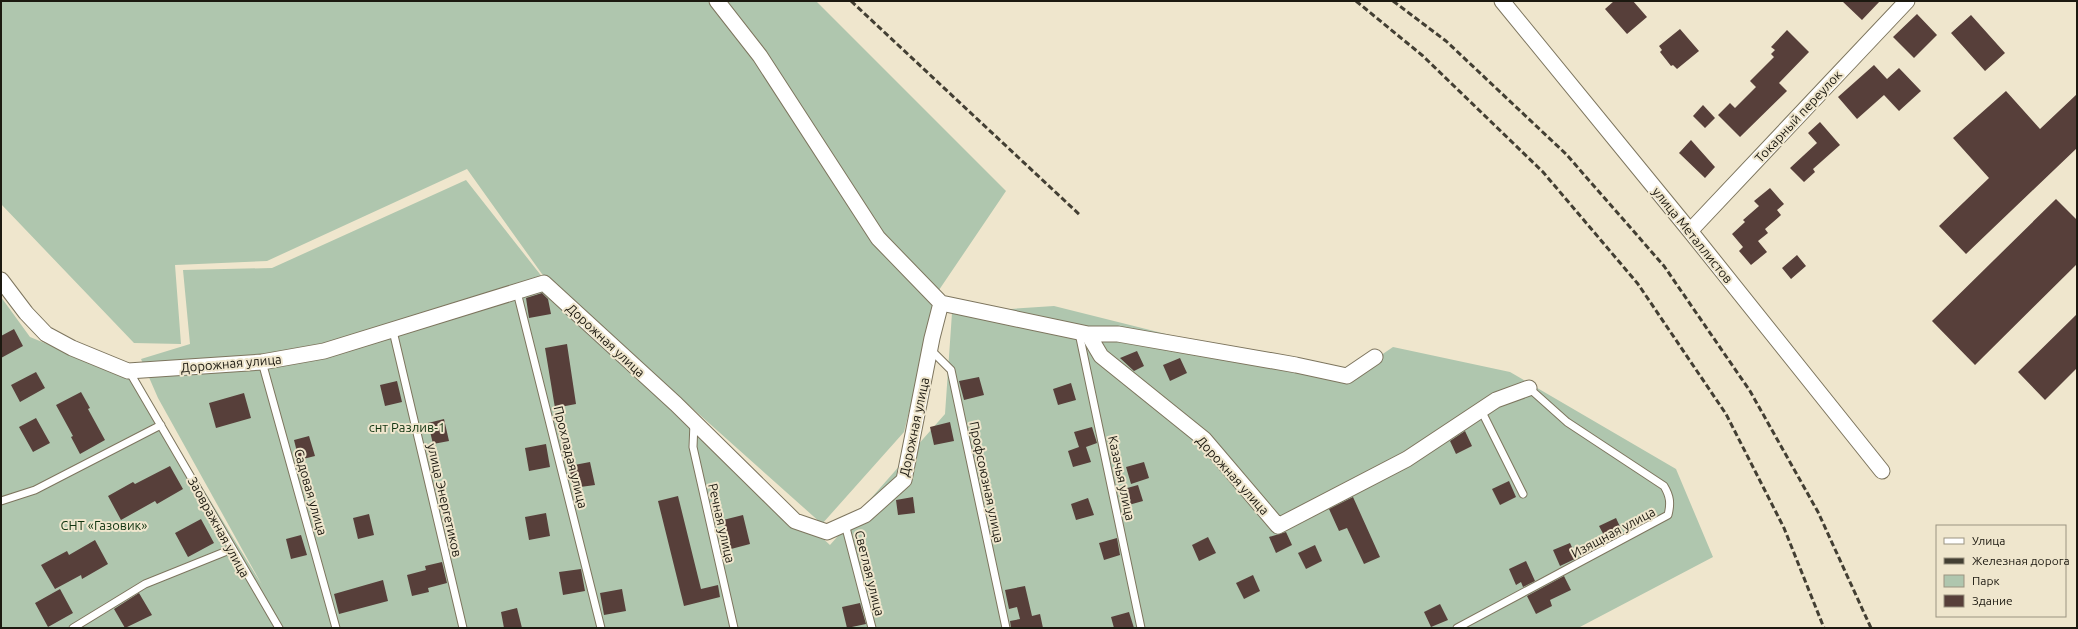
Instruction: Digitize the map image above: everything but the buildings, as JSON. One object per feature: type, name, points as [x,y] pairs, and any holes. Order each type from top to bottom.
[{"type":"street","points":[[717,1],[760,56],[878,238],[941,303],[1083,333],[1118,334],[1296,365],[1347,376],[1375,356]]},
{"type":"street","name":"улица Металлистов","points":[[1502,1],[1690,231],[1882,471]]},
{"type":"street","name":"Токарный переулок","points":[[1690,231],[1907,1]]},
{"type":"street","points":[[1,280],[26,313],[46,334],[72,348],[128,371]]},
{"type":"street","name":"Дорожная улица","points":[[128,371],[262,362],[324,351],[393,331],[544,283],[694,423],[794,521],[827,532],[865,515],[904,480],[930,348],[941,303]]},
{"type":"street","name":"Дорожная улица","points":[[1083,333],[1101,356],[1204,439],[1278,526],[1407,460],[1496,400],[1528,388]]},
{"type":"lane","name":"Прохладая улица","points":[[517,292],[601,628]]},
{"type":"lane","name":"улица Энергетиков","points":[[393,331],[463,628]]},
{"type":"lane","name":"Казачья улица","points":[[1083,333],[1141,628]]},
{"type":"lane","name":"Профсоюзная улица","points":[[930,348],[951,370],[1006,628]]},
{"type":"lane","name":"Садовая улица","points":[[262,362],[336,628]]},
{"type":"lane","name":"Заовражная улица","points":[[128,371],[279,628]]},
{"type":"lane","name":"Изящная улица","points":[[1457,628],[1473,625],[1668,515],[1671,504],[1664,486],[1567,422],[1528,388]]},
{"type":"lane","points":[[1481,410],[1523,494]]},
{"type":"lane","name":"Речная улица","points":[[694,423],[693,447],[734,628]]},
{"type":"lane","points":[[1,501],[35,490],[161,425]]},
{"type":"lane","name":"Светлая улица","points":[[845,524],[872,628]]},
{"type":"lane","points":[[73,628],[145,584],[232,549]]},
{"type":"green space","points":[[1,1],[816,1],[1006,191],[939,290],[904,432],[822,524],[542,274],[467,169],[267,261],[175,265],[181,344],[134,343],[1,204]]},
{"type":"green space","name":"снт Разлив-1","points":[[466,180],[543,278],[830,545],[945,414],[952,313],[1054,306],[1346,379],[1393,347],[1510,372],[1676,469],[1713,557],[1578,628],[1,628],[1,297],[30,337],[137,381],[262,585],[158,398],[141,359],[190,344],[183,270],[272,268]]},
{"type":"railway","points":[[851,1],[1081,216]]},
{"type":"railway","points":[[1356,1],[1423,56],[1543,172],[1638,284],[1726,414],[1784,528],[1824,628]]},
{"type":"railway","points":[[1393,1],[1446,41],[1566,154],[1664,266],[1750,391],[1818,512],[1871,628]]},
{"type":"park label","name":"СНТ «Газовик»","points":[[104,525]]}]
